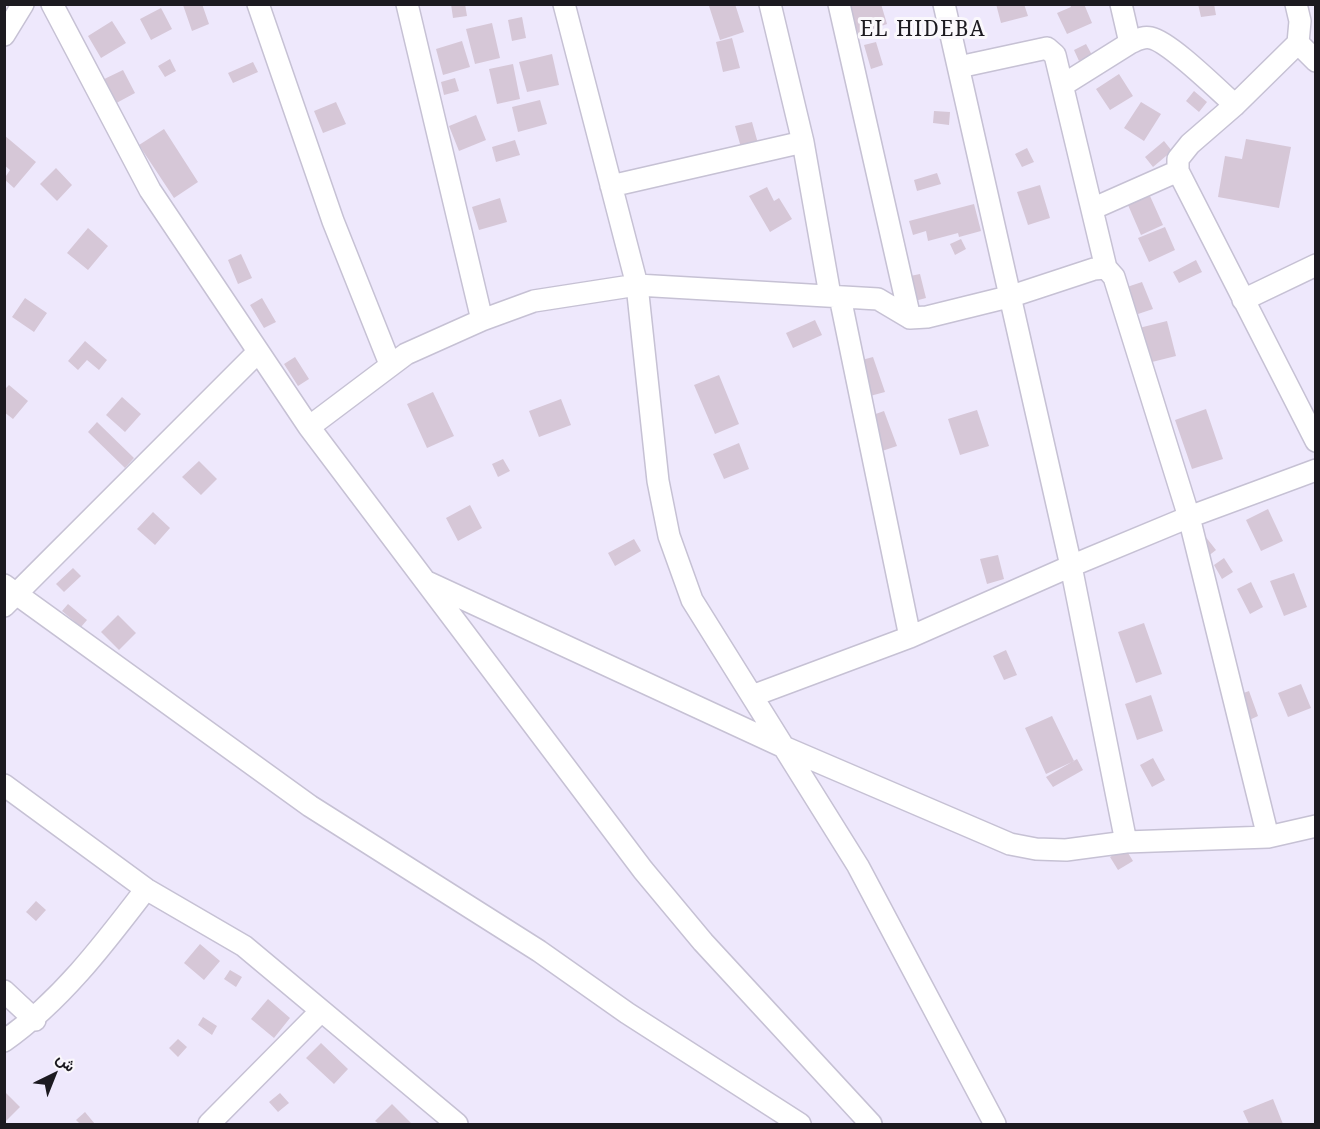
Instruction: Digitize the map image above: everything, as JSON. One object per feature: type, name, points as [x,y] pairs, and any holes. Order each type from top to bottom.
[{"type":"street","points":[[4,35],[23,4]]},
{"type":"street","points":[[52,4],[150,190],[309,427],[643,870],[703,942],[871,1125]]},
{"type":"street","points":[[258,4],[333,220],[390,364]]},
{"type":"street","points":[[407,4],[482,320]]},
{"type":"street","points":[[564,4],[637,285],[658,481],[669,536],[692,600],[858,866],[995,1125]]},
{"type":"street","points":[[770,4],[803,142],[910,638]]},
{"type":"street","points":[[839,4],[910,318]]},
{"type":"street","points":[[944,4],[1012,296],[1071,566],[1126,842]]},
{"type":"street","points":[[1121,4],[1130,43]]},
{"type":"street","points":[[1296,4],[1300,21],[1298,43],[1235,105],[1190,144],[1178,159],[1178,171],[1316,441]]},
{"type":"street","points":[[1063,85],[1141,37],[1153,38],[1166,45],[1235,105]]},
{"type":"street","points":[[1298,43],[1316,62]]},
{"type":"street","points":[[959,67],[1047,48],[1055,55],[1106,268],[1114,277],[1189,517],[1268,837]]},
{"type":"street","points":[[611,186],[803,142]]},
{"type":"street","points":[[1092,209],[1178,171]]},
{"type":"street","points":[[1242,300],[1316,266]]},
{"type":"street","points":[[309,427],[390,364],[482,320],[534,301],[637,285],[878,299],[910,318],[927,317],[1012,296],[1094,268],[1106,268]]},
{"type":"street","points":[[258,352],[8,595],[310,806],[538,951],[627,1013],[800,1125]]},
{"type":"street","points":[[752,696],[910,638],[1071,566],[1189,517],[1316,470]]},
{"type":"street","points":[[424,580],[786,748],[1010,844],[1036,849],[1066,850],[1126,842],[1268,837],[1316,826]]},
{"type":"street","points":[[4,785],[146,889],[244,946],[320,1012],[458,1125]]},
{"type":"street","points":[[4,1041],[35,1020],[101,947],[146,889]]},
{"type":"street","points":[[4,991],[35,1020]]},
{"type":"street","points":[[209,1125],[320,1012]]},
{"type":"building","points":[[202,4],[209,24],[192,31],[183,5]]},
{"type":"building","points":[[451,4],[465,4],[467,16],[453,18]]},
{"type":"building","points":[[735,4],[744,32],[720,40],[709,6]]},
{"type":"building","points":[[848,4],[881,4],[887,24],[858,34]]},
{"type":"building","points":[[996,4],[1024,4],[1028,16],[1001,23]]},
{"type":"building","points":[[1070,4],[1084,4],[1092,23],[1067,34],[1057,13],[1071,7]]},
{"type":"building","points":[[1198,4],[1214,4],[1216,15],[1201,17]]},
{"type":"building","points":[[161,8],[172,29],[151,40],[140,19]]},
{"type":"building","points":[[522,17],[526,38],[512,41],[508,20]]},
{"type":"building","points":[[112,21],[126,43],[101,58],[88,36]]},
{"type":"building","points":[[492,23],[500,58],[475,64],[466,29]]},
{"type":"building","points":[[732,38],[740,68],[723,72],[716,42]]},
{"type":"building","points":[[462,41],[470,67],[443,75],[436,49]]},
{"type":"building","points":[[876,42],[883,65],[871,69],[864,45]]},
{"type":"building","points":[[1086,44],[1092,55],[1079,61],[1074,50]]},
{"type":"building","points":[[552,54],[559,85],[527,92],[519,62]]},
{"type":"building","points":[[170,59],[176,71],[165,77],[158,66]]},
{"type":"building","points":[[253,62],[258,72],[233,83],[228,73]]},
{"type":"building","points":[[513,64],[520,99],[497,104],[489,69]]},
{"type":"building","points":[[123,70],[135,93],[109,107],[96,83]]},
{"type":"building","points":[[1119,74],[1133,96],[1110,110],[1096,89]]},
{"type":"building","points":[[455,78],[459,91],[444,95],[441,82]]},
{"type":"building","points":[[1194,91],[1207,102],[1199,112],[1186,101]]},
{"type":"building","points":[[540,100],[547,124],[518,132],[512,107]]},
{"type":"building","points":[[336,102],[346,124],[323,133],[314,111]]},
{"type":"building","points":[[1141,102],[1161,114],[1144,141],[1124,128]]},
{"type":"building","points":[[934,111],[950,112],[949,125],[933,123]]},
{"type":"building","points":[[476,115],[486,140],[459,151],[449,126]]},
{"type":"building","points":[[752,122],[759,147],[742,151],[735,126]]},
{"type":"building","points":[[164,129],[198,182],[174,198],[139,145]]},
{"type":"building","points":[[4,135],[36,162],[14,188],[4,179],[10,170],[4,165]]},
{"type":"building","points":[[1246,139],[1291,147],[1279,208],[1218,197],[1225,156],[1242,159]]},
{"type":"building","points":[[515,140],[520,155],[496,162],[492,147]]},
{"type":"building","points":[[1164,141],[1172,151],[1153,167],[1145,157]]},
{"type":"building","points":[[1027,148],[1034,162],[1022,167],[1015,154]]},
{"type":"building","points":[[56,168],[72,185],[57,201],[40,184]]},
{"type":"building","points":[[937,173],[941,184],[917,191],[914,180]]},
{"type":"building","points":[[1040,185],[1050,218],[1028,225],[1017,192]]},
{"type":"building","points":[[767,187],[774,201],[779,198],[792,219],[770,232],[749,196]]},
{"type":"building","points":[[1150,196],[1163,225],[1141,235],[1128,205]]},
{"type":"building","points":[[500,198],[507,222],[479,230],[472,207]]},
{"type":"building","points":[[974,204],[981,231],[959,237],[958,233],[928,241],[926,231],[913,235],[909,221]]},
{"type":"building","points":[[1165,227],[1175,250],[1149,262],[1138,238]]},
{"type":"building","points":[[88,228],[108,246],[88,270],[67,253]]},
{"type":"building","points":[[961,239],[966,249],[955,255],[950,244]]},
{"type":"building","points":[[241,254],[252,278],[238,284],[228,260]]},
{"type":"building","points":[[1196,260],[1202,272],[1179,283],[1173,272]]},
{"type":"building","points":[[920,274],[926,298],[911,302],[905,277]]},
{"type":"building","points":[[1142,282],[1153,309],[1138,314],[1127,287]]},
{"type":"building","points":[[25,298],[47,313],[34,332],[12,317]]},
{"type":"building","points":[[262,298],[276,322],[264,328],[250,305]]},
{"type":"building","points":[[815,320],[822,335],[793,348],[786,333]]},
{"type":"building","points":[[1167,321],[1176,356],[1148,363],[1139,328]]},
{"type":"building","points":[[85,341],[107,360],[99,370],[87,360],[78,370],[68,361]]},
{"type":"building","points":[[295,357],[309,379],[298,386],[284,364]]},
{"type":"building","points":[[873,357],[885,392],[870,396],[858,361]]},
{"type":"building","points":[[719,375],[739,424],[715,434],[694,385]]},
{"type":"building","points":[[9,385],[28,401],[13,419],[4,412],[4,390]]},
{"type":"building","points":[[433,392],[454,436],[427,448],[407,404]]},
{"type":"building","points":[[122,397],[141,414],[125,432],[106,415]]},
{"type":"building","points":[[561,399],[571,425],[539,437],[529,411]]},
{"type":"building","points":[[1206,409],[1223,459],[1192,469],[1175,420]]},
{"type":"building","points":[[977,410],[989,446],[960,455],[948,419]]},
{"type":"building","points":[[884,411],[897,446],[882,451],[870,416]]},
{"type":"building","points":[[97,422],[134,458],[125,468],[88,432]]},
{"type":"building","points":[[739,443],[749,469],[724,479],[713,454]]},
{"type":"building","points":[[503,459],[510,471],[498,477],[492,464]]},
{"type":"building","points":[[199,461],[217,479],[201,495],[182,477]]},
{"type":"building","points":[[470,505],[482,528],[458,541],[446,518]]},
{"type":"building","points":[[1268,509],[1283,541],[1261,551],[1246,520]]},
{"type":"building","points":[[153,512],[170,528],[155,545],[137,529]]},
{"type":"building","points":[[1205,536],[1216,550],[1207,557],[1196,543]]},
{"type":"building","points":[[634,539],[641,551],[615,566],[608,553]]},
{"type":"building","points":[[998,555],[1004,579],[987,584],[980,559]]},
{"type":"building","points":[[1224,558],[1233,572],[1222,579],[1214,565]]},
{"type":"building","points":[[73,568],[81,576],[64,592],[56,584]]},
{"type":"building","points":[[1294,573],[1307,607],[1284,616],[1270,581]]},
{"type":"building","points":[[1251,582],[1263,607],[1250,614],[1237,589]]},
{"type":"building","points":[[68,604],[87,620],[81,627],[62,611]]},
{"type":"building","points":[[118,615],[136,633],[119,650],[101,632]]},
{"type":"building","points":[[1144,623],[1162,674],[1136,683],[1118,632]]},
{"type":"building","points":[[1006,650],[1017,675],[1004,680],[993,656]]},
{"type":"building","points":[[1301,684],[1311,708],[1288,717],[1278,693]]},
{"type":"building","points":[[1249,691],[1258,716],[1245,722],[1235,696]]},
{"type":"building","points":[[1151,695],[1163,731],[1137,740],[1125,704]]},
{"type":"building","points":[[1052,716],[1074,761],[1046,774],[1025,728]]},
{"type":"building","points":[[1153,758],[1165,780],[1152,787],[1140,765]]},
{"type":"building","points":[[1077,759],[1083,770],[1053,787],[1046,777]]},
{"type":"building","points":[[1125,848],[1133,861],[1118,870],[1110,857]]},
{"type":"building","points":[[36,901],[46,910],[36,921],[26,912]]},
{"type":"building","points":[[200,944],[220,961],[204,980],[184,963]]},
{"type":"building","points":[[230,970],[242,977],[236,987],[224,979]]},
{"type":"building","points":[[268,999],[290,1018],[274,1038],[251,1019]]},
{"type":"building","points":[[203,1017],[217,1026],[212,1035],[198,1025]]},
{"type":"building","points":[[178,1039],[187,1047],[178,1057],[169,1048]]},
{"type":"building","points":[[321,1043],[348,1069],[334,1084],[306,1058]]},
{"type":"building","points":[[4,1091],[20,1107],[4,1123]]},
{"type":"building","points":[[280,1093],[289,1103],[278,1112],[269,1102]]},
{"type":"building","points":[[1273,1099],[1283,1124],[1249,1124],[1243,1111]]},
{"type":"building","points":[[392,1104],[412,1124],[379,1124],[375,1121]]},
{"type":"building","points":[[85,1112],[95,1124],[80,1124],[76,1120]]},
{"type":"district","name":"EL HIDEBA","points":[[923,30]]}]
